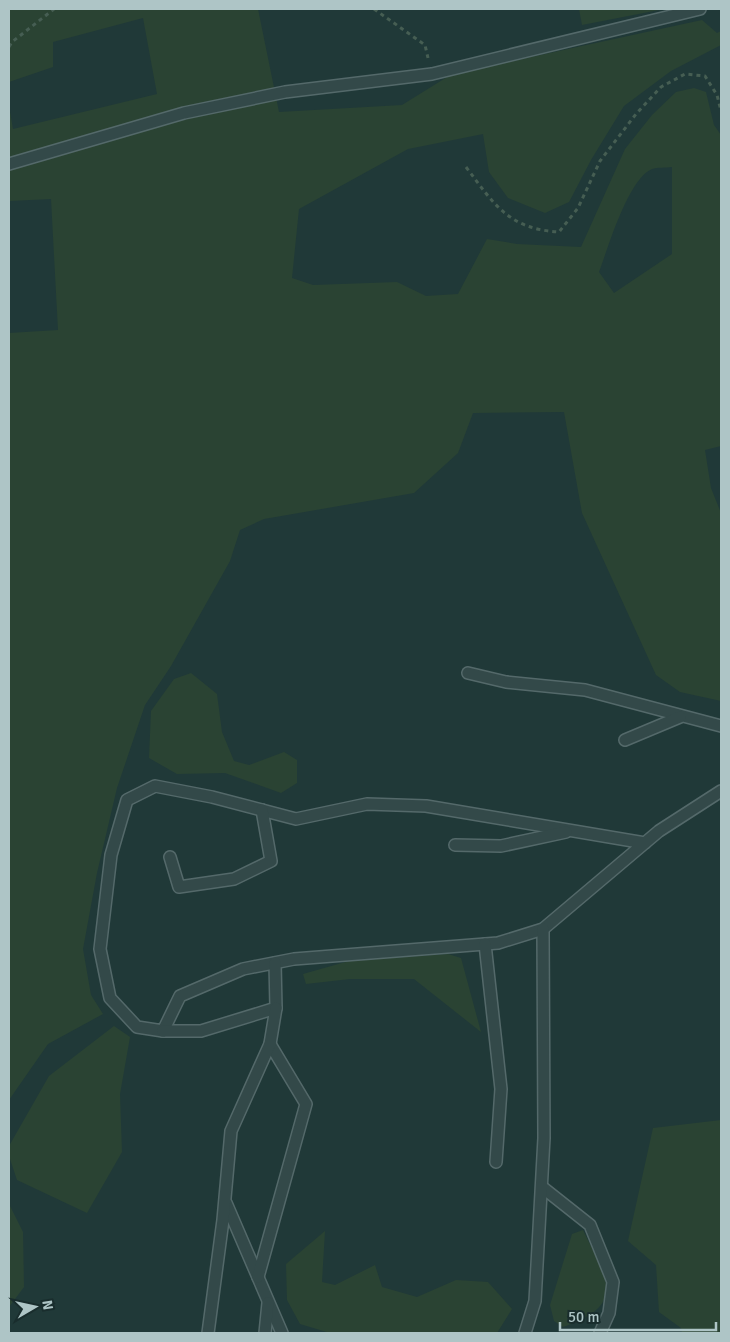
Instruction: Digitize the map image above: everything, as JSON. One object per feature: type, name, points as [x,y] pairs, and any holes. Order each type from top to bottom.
[{"type":"lane","points":[[9,164],[184,113],[284,92],[432,74],[700,9]]},
{"type":"lane","points":[[468,673],[506,682],[585,690],[680,717],[721,726]]},
{"type":"lane","points":[[625,740],[680,717]]},
{"type":"lane","points":[[276,1008],[202,1031],[163,1031],[137,1027],[110,998],[100,949],[111,856],[127,800],[155,786],[212,796],[296,819],[367,804],[426,806],[645,843]]},
{"type":"lane","points":[[163,1031],[180,996],[243,969],[294,959],[498,943],[543,929],[659,831],[721,791]]},
{"type":"lane","points":[[170,857],[179,887],[234,879],[271,861],[262,810]]},
{"type":"lane","points":[[455,845],[501,846],[573,831]]},
{"type":"lane","points":[[525,1333],[535,1301],[542,1187],[544,1138],[543,929]]},
{"type":"lane","points":[[485,944],[501,1089],[496,1162]]},
{"type":"lane","points":[[208,1333],[225,1202],[231,1131],[270,1044],[276,1008],[275,962]]},
{"type":"lane","points":[[258,1277],[306,1104],[270,1044]]},
{"type":"lane","points":[[542,1187],[590,1225],[613,1282],[609,1313],[600,1333]]},
{"type":"lane","points":[[225,1202],[282,1333]]},
{"type":"lane","points":[[265,1333],[268,1302]]},
{"type":"path","points":[[9,47],[12,42],[54,9]]},
{"type":"path","points":[[374,9],[425,45],[432,74]]},
{"type":"path","points":[[466,166],[501,212],[537,231],[559,232],[578,208],[600,160],[636,114],[661,87],[685,74],[706,76],[717,95],[721,112]]},
{"type":"green space","points":[[9,9],[258,9],[279,112],[402,105],[452,74],[702,20],[717,33],[721,31],[721,45],[671,71],[624,106],[591,160],[569,202],[545,213],[508,198],[489,172],[483,134],[408,149],[299,209],[292,278],[313,285],[397,282],[426,296],[458,294],[487,239],[517,244],[581,247],[625,149],[652,115],[676,92],[694,88],[706,92],[714,125],[721,135],[721,446],[705,450],[711,488],[721,513],[721,701],[680,692],[656,675],[582,513],[564,412],[473,413],[458,453],[414,493],[264,519],[240,530],[230,561],[171,666],[145,705],[117,788],[97,873],[83,949],[91,995],[103,1014],[48,1044],[9,1100],[9,333],[58,330],[51,199],[9,201],[9,106],[13,129],[157,94],[143,18],[53,42],[53,67],[9,82]],"holes":[[[672,167],[672,254],[614,293],[599,272],[627,200],[643,175],[654,168]]]},
{"type":"green space","points":[[579,9],[664,9],[582,25]]},
{"type":"green space","points":[[191,673],[217,694],[222,732],[234,761],[249,765],[284,752],[297,760],[297,783],[281,793],[225,773],[177,774],[149,758],[151,711],[174,679]]},
{"type":"green space","points":[[448,954],[461,958],[481,1032],[414,979],[350,979],[306,984],[303,974],[349,961]]},
{"type":"green space","points":[[114,1026],[130,1037],[120,1094],[122,1152],[87,1213],[17,1180],[9,1156],[9,1146],[49,1076]]},
{"type":"green space","points":[[721,1120],[721,1333],[682,1333],[681,1328],[659,1312],[656,1265],[628,1241],[653,1128]]},
{"type":"green space","points":[[9,1204],[23,1232],[24,1287],[9,1307]]},
{"type":"green space","points":[[583,1230],[604,1276],[606,1288],[604,1299],[597,1309],[584,1318],[563,1327],[554,1321],[550,1305],[572,1234]]},
{"type":"green space","points":[[325,1231],[322,1282],[335,1285],[375,1265],[382,1287],[417,1297],[456,1280],[488,1282],[512,1309],[497,1333],[330,1333],[300,1324],[287,1300],[286,1264]]}]
